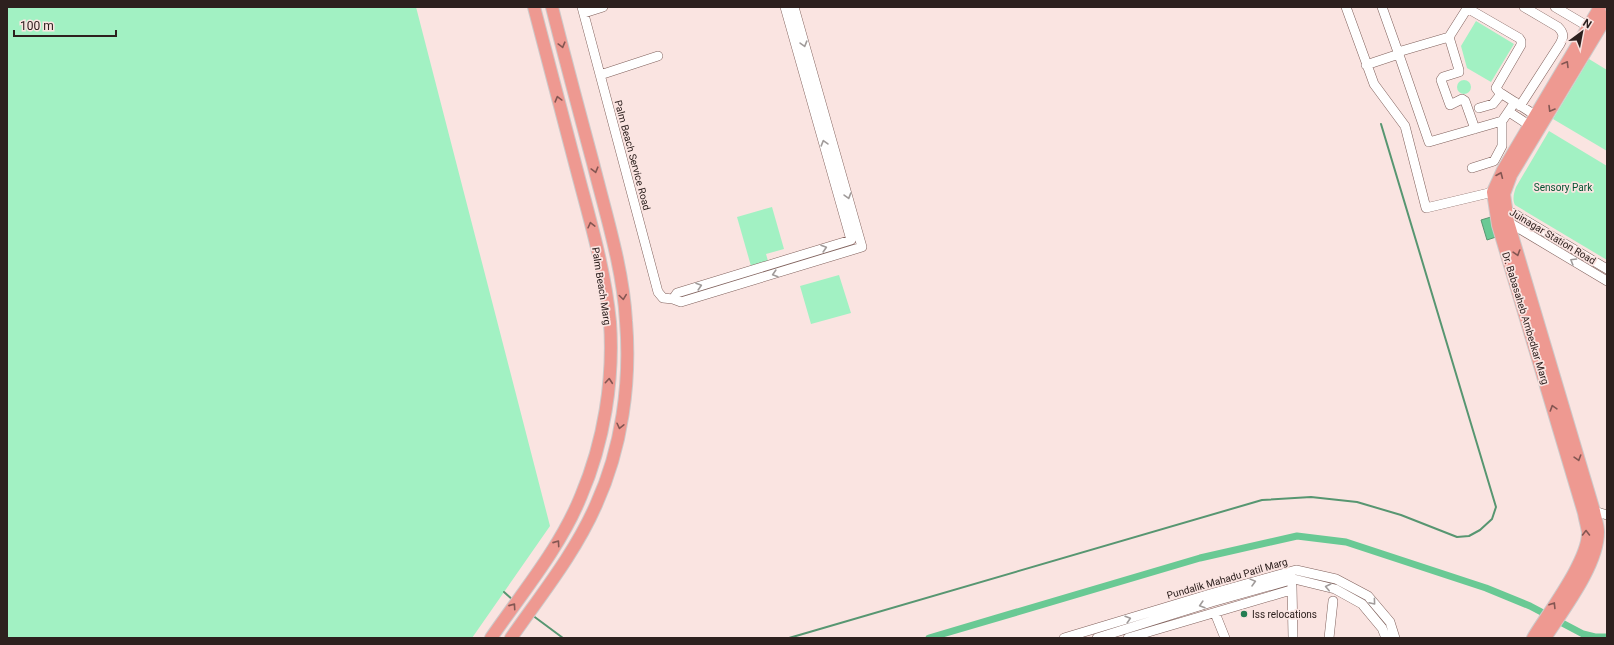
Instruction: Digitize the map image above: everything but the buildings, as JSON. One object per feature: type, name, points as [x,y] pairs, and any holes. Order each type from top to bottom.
[{"type":"main road","name":"Palm Beach Marg","points":[[491,638],[561,538],[581,498],[593,466],[606,411],[610,366],[610,322],[603,278],[592,226],[534,7]]},
{"type":"main road","name":"Palm Beach Marg","points":[[512,638],[575,546],[596,505],[609,471],[623,414],[627,366],[626,320],[620,275],[608,222],[552,7]]},
{"type":"main road","name":"Dr. Babasaheb Ambedkar Marg","points":[[1499,193],[1512,175],[1593,30],[1600,7]]},
{"type":"main road","name":"Dr. Babasaheb Ambedkar Marg","points":[[1545,638],[1580,572],[1588,532],[1550,382],[1503,216],[1499,193],[1503,170],[1532,120],[1593,30],[1607,16]]},
{"type":"main road","name":"Dr. Babasaheb Ambedkar Marg","points":[[1533,638],[1580,572],[1594,555],[1598,532],[1594,511],[1550,382]]},
{"type":"street","points":[[583,10],[603,7]]},
{"type":"street","points":[[785,7],[851,240],[862,247]]},
{"type":"street","points":[[794,7],[862,247]]},
{"type":"street","points":[[1346,7],[1374,84],[1405,126],[1426,208],[1499,193]]},
{"type":"street","points":[[1382,7],[1429,142],[1502,121],[1518,104],[1560,44],[1563,35],[1558,27],[1524,7]]},
{"type":"street","points":[[1555,7],[1593,30]]},
{"type":"street","points":[[1366,65],[1449,37],[1468,8],[1519,38],[1521,41],[1521,45],[1496,85],[1497,90],[1501,94],[1518,104],[1532,120]]},
{"type":"street","name":"Palm Beach Service Road","points":[[583,10],[658,292],[663,298],[673,299]]},
{"type":"street","points":[[1449,37],[1459,72],[1443,77],[1441,80],[1450,105],[1462,99],[1465,101],[1475,129]]},
{"type":"street","points":[[600,75],[658,56]]},
{"type":"street","points":[[1479,108],[1494,104],[1501,94]]},
{"type":"street","points":[[1509,112],[1532,120]]},
{"type":"street","points":[[1472,168],[1494,160],[1502,146],[1502,121]]},
{"type":"street","name":"Juinagar Station Road","points":[[1503,216],[1513,213],[1607,269]]},
{"type":"street","name":"Juinagar Station Road","points":[[1503,216],[1607,281]]},
{"type":"street","points":[[851,240],[677,293],[673,299],[681,302],[862,247]]},
{"type":"street","points":[[1594,511],[1607,515]]},
{"type":"street","points":[[1293,638],[1291,590],[1295,575]]},
{"type":"street","name":"Pundalik Mahadu Patil Marg","points":[[1295,575],[1335,589],[1362,604],[1382,628],[1386,638]]},
{"type":"street","name":"Pundalik Mahadu Patil Marg","points":[[1064,638],[1106,633],[1295,575],[1336,579],[1368,596],[1390,622],[1395,638]]},
{"type":"street","points":[[1128,638],[1291,590]]},
{"type":"street","points":[[1330,638],[1333,601]]},
{"type":"street","points":[[1216,613],[1225,638]]},
{"type":"street","name":"Pundalik Mahadu Patil Marg","points":[[1097,638],[1106,633]]},
{"type":"green space","points":[[7,7],[416,7],[550,526],[472,638],[7,638]]},
{"type":"green space","points":[[1476,21],[1514,44],[1491,82],[1467,68],[1461,46]]},
{"type":"green space","points":[[1589,59],[1607,70],[1607,151],[1553,119]]},
{"type":"green space","points":[[1464,80],[1469,82],[1471,87],[1469,92],[1464,94],[1459,92],[1457,87],[1459,82]]},
{"type":"green space","name":"Sensory Park","points":[[1549,131],[1607,166],[1607,260],[1514,203],[1513,198],[1516,187]]},
{"type":"green space","points":[[772,207],[784,249],[766,254],[768,261],[751,266],[737,217]]},
{"type":"green space","points":[[839,275],[851,313],[811,324],[800,286]]},
{"type":"shaded area","points":[[1491,217],[1496,237],[1487,240],[1481,220]]},
{"type":"waterway","points":[[789,638],[1262,500],[1311,497],[1357,502],[1401,515],[1457,537],[1469,536],[1480,530],[1492,519],[1496,507],[1381,124]]},
{"type":"waterway","points":[[929,638],[1200,558],[1297,536],[1346,542],[1486,588],[1530,606],[1583,634],[1595,637],[1607,637]]},
{"type":"waterway","points":[[504,592],[513,600]]},
{"type":"waterway","points":[[532,615],[563,638]]},
{"type":"place","name":"Iss relocations","points":[[1244,614]]}]
